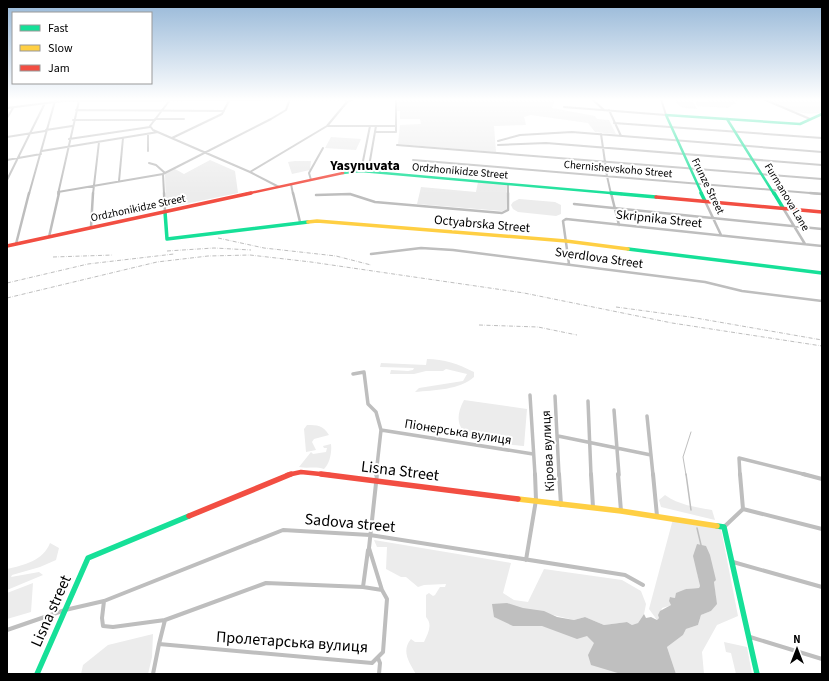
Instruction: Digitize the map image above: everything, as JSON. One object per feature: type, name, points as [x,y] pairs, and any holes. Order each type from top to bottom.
[{"type":"main road","name":"Frunze Street","points":[[673,131],[689,168],[706,201]]},
{"type":"main road","name":"Furmanova Lane","points":[[735,131],[783,208]]},
{"type":"main road","name":"Ordzhonikidze Street","points":[[7,246],[291,184],[343,173],[361,171],[822,212]]},
{"type":"main road","name":"Octyabrska Street","points":[[165,212],[167,239],[317,221],[566,241],[822,273]]},
{"type":"main road","name":"Lisna street","points":[[37,674],[88,558],[288,475],[301,472],[376,480]]},
{"type":"main road","name":"Lisna Street","points":[[376,480],[536,500],[561,505],[593,507],[724,527]]},
{"type":"main road","points":[[724,527],[758,674]]},
{"type":"street","points":[[7,180],[31,131]]},
{"type":"street","points":[[7,136],[46,131],[42,151],[16,244]]},
{"type":"street","points":[[49,237],[71,131]]},
{"type":"street","points":[[69,139],[120,131]]},
{"type":"street","points":[[155,131],[250,172],[279,187]]},
{"type":"street","points":[[172,138],[187,131]]},
{"type":"street","points":[[58,192],[118,180],[164,173],[247,131]]},
{"type":"street","points":[[250,172],[319,131]]},
{"type":"street","points":[[361,171],[369,131]]},
{"type":"street","points":[[368,172],[375,132],[396,132],[396,131]]},
{"type":"street","points":[[618,131],[621,136]]},
{"type":"street","points":[[731,131],[822,138]]},
{"type":"street","points":[[42,151],[159,132]]},
{"type":"street","points":[[498,141],[507,140],[522,134],[567,132],[822,152]]},
{"type":"street","points":[[148,134],[148,151]]},
{"type":"street","points":[[601,134],[604,161],[619,225]]},
{"type":"street","points":[[118,180],[123,138]]},
{"type":"street","points":[[91,227],[93,185],[99,142]]},
{"type":"street","points":[[498,145],[546,143],[822,165]]},
{"type":"street","points":[[397,144],[822,179]]},
{"type":"street","points":[[311,180],[309,173],[323,148]]},
{"type":"street","points":[[7,160],[40,154]]},
{"type":"street","name":"Chernishevskoho Street","points":[[413,160],[822,194]]},
{"type":"street","points":[[149,163],[156,165],[164,173],[165,212]]},
{"type":"street","points":[[291,184],[300,222]]},
{"type":"street","points":[[316,195],[350,194],[375,202],[502,213],[508,210],[508,184]]},
{"type":"street","name":"Frunze Street","points":[[706,201],[721,235]]},
{"type":"street","points":[[574,204],[822,229]]},
{"type":"street","name":"Furmanova Lane","points":[[783,208],[805,244]]},
{"type":"street","name":"Skripnika Street","points":[[566,241],[563,221],[565,220],[822,246]]},
{"type":"street","points":[[566,241],[569,264]]},
{"type":"street","name":"Sverdlova Street","points":[[372,254],[429,248],[475,252],[705,282],[742,290],[822,301]]},
{"type":"street","name":"Пролетарська вулиця","points":[[159,644],[372,663],[383,652],[387,599],[382,590],[369,548],[381,430],[376,412],[368,404],[364,372],[353,374]]},
{"type":"street","points":[[526,560],[536,500],[530,395]]},
{"type":"street","name":"Кірова вулиця","points":[[556,396],[561,505]]},
{"type":"street","points":[[588,401],[593,507]]},
{"type":"street","points":[[614,410],[617,471],[621,511]]},
{"type":"street","points":[[647,416],[657,516]]},
{"type":"street","name":"Піонерська вулиця","points":[[381,430],[533,454]]},
{"type":"street","points":[[558,436],[651,455]]},
{"type":"street","points":[[743,509],[739,458],[822,479]]},
{"type":"street","points":[[724,527],[743,509]]},
{"type":"street","points":[[743,509],[822,529]]},
{"type":"street","name":"Sadova street","points":[[7,630],[65,610],[104,602],[283,530],[370,535],[625,576],[643,585]]},
{"type":"street","points":[[364,587],[369,548]]},
{"type":"street","points":[[733,562],[822,587]]},
{"type":"street","points":[[104,602],[102,618],[103,626],[113,627],[165,620],[266,583],[364,587],[382,590]]},
{"type":"street","points":[[153,674],[165,620]]},
{"type":"street","points":[[750,637],[822,659]]},
{"type":"street","points":[[378,658],[380,663],[379,674]]},
{"type":"shaded area","points":[[399,131],[494,131],[496,152],[398,144]]},
{"type":"shaded area","points":[[594,131],[614,131],[616,134]]},
{"type":"shaded area","points":[[331,137],[361,139],[356,150],[325,148]]},
{"type":"shaded area","points":[[210,160],[235,171],[238,193],[166,208],[165,174],[175,169],[184,174]]},
{"type":"shaded area","points":[[311,161],[310,170],[292,174],[288,162]]},
{"type":"shaded area","points":[[478,182],[507,184],[506,210],[502,211],[417,204],[421,187],[476,192]]},
{"type":"shaded area","points":[[519,199],[555,202],[561,205],[561,214],[556,216],[518,212],[513,209],[511,205]]},
{"type":"shaded area","points":[[427,359],[457,364],[474,372],[474,377],[462,385],[438,390],[415,392],[419,388],[463,381],[467,374],[446,369],[443,371],[426,371],[414,374],[390,374],[391,370],[408,371],[413,370],[414,368],[380,367],[381,363],[426,365]]},
{"type":"shaded area","points":[[464,400],[527,409],[524,446],[500,444],[475,438],[466,433],[460,425],[459,414]]},
{"type":"shaded area","points":[[307,425],[320,426],[329,435],[314,439],[312,442],[316,450],[306,452],[304,429]]},
{"type":"shaded area","points":[[331,444],[330,457],[328,464],[324,469],[299,467],[311,452],[313,454],[326,452],[327,448],[324,448],[323,446]]},
{"type":"shaded area","points":[[665,495],[693,507],[712,510],[715,520],[661,507],[659,500]]},
{"type":"shaded area","points":[[673,519],[721,529],[738,616],[717,625],[702,652],[704,674],[676,674],[667,647],[683,635],[686,629],[698,625],[701,615],[711,611],[716,599],[714,582],[716,579],[697,572],[700,586],[699,588],[686,589],[675,598],[670,597],[672,605],[662,608],[657,620],[649,609]]},
{"type":"shaded area","points":[[374,540],[511,563],[503,593],[514,600],[528,602],[544,569],[622,580],[641,591],[646,604],[644,614],[638,623],[632,625],[627,622],[604,625],[585,617],[574,620],[549,614],[599,633],[647,674],[416,674],[407,656],[406,652],[408,643],[411,639],[415,642],[424,642],[429,626],[426,617],[426,595],[429,593],[433,596],[435,595],[440,587],[445,587],[446,584],[424,585],[418,587],[406,577],[401,577],[386,569],[387,547],[377,547]]},
{"type":"shaded area","points":[[50,543],[59,548],[56,560],[40,567],[12,575],[11,577],[39,572],[43,575],[7,590],[7,569],[26,564],[38,558],[47,549]]},
{"type":"shaded area","points":[[697,544],[706,546],[710,555],[716,580],[714,582],[717,604],[711,611],[701,615],[698,625],[686,629],[683,635],[667,647],[676,674],[621,674],[591,665],[588,655],[594,643],[587,636],[577,639],[542,626],[513,626],[494,617],[492,604],[507,603],[523,608],[544,611],[557,617],[574,620],[585,617],[604,625],[627,622],[632,625],[638,623],[644,614],[646,618],[651,617],[657,620],[659,618],[658,615],[660,611],[671,605],[669,601],[670,597],[675,598],[676,593],[686,589],[699,588],[700,586],[693,556]]},
{"type":"shaded area","points":[[33,583],[31,612],[7,619],[7,593]]},
{"type":"shaded area","points":[[153,634],[152,657],[148,674],[81,674],[83,665],[108,645]]},
{"type":"shaded area","points":[[724,642],[747,647],[752,674],[736,674],[731,653],[726,652]]},
{"type":"waterway","points":[[686,475],[683,457],[691,432]]},
{"type":"waterway","points":[[686,474],[691,510]]},
{"type":"waterway","points":[[697,528],[701,545]]},
{"type":"railway","points":[[218,238],[264,248],[336,256],[371,265]]},
{"type":"railway","points":[[167,251],[214,248],[251,250]]},
{"type":"railway","points":[[7,283],[88,264],[174,254]]},
{"type":"railway","points":[[53,257],[113,255]]},
{"type":"railway","points":[[7,298],[157,262],[208,256],[250,255],[311,262],[524,293],[672,323],[822,346]]},
{"type":"railway","points":[[616,307],[690,317],[822,340]]},
{"type":"railway","points":[[479,325],[538,327],[577,335]]},
{"type":"traffic: fast","points":[[673,131],[705,201]]},
{"type":"traffic: fast","points":[[734,131],[783,208]]},
{"type":"traffic: fast","points":[[343,173],[361,171],[656,197]]},
{"type":"traffic: fast","points":[[165,212],[167,239],[308,222]]},
{"type":"traffic: fast","points":[[628,249],[822,273]]},
{"type":"traffic: fast","points":[[37,674],[88,558],[189,516]]},
{"type":"traffic: fast","points":[[717,526],[724,527],[757,674]]},
{"type":"traffic: slow","points":[[308,222],[317,221],[566,241],[628,249]]},
{"type":"traffic: slow","points":[[518,499],[621,511],[717,526]]},
{"type":"traffic: jam","points":[[7,246],[343,173]]},
{"type":"traffic: jam","points":[[656,197],[822,212]]},
{"type":"traffic: jam","points":[[189,516],[287,475],[301,472],[376,480],[518,499]]},
{"type":"district","name":"Yasynuvata","points":[[365,166]]}]
